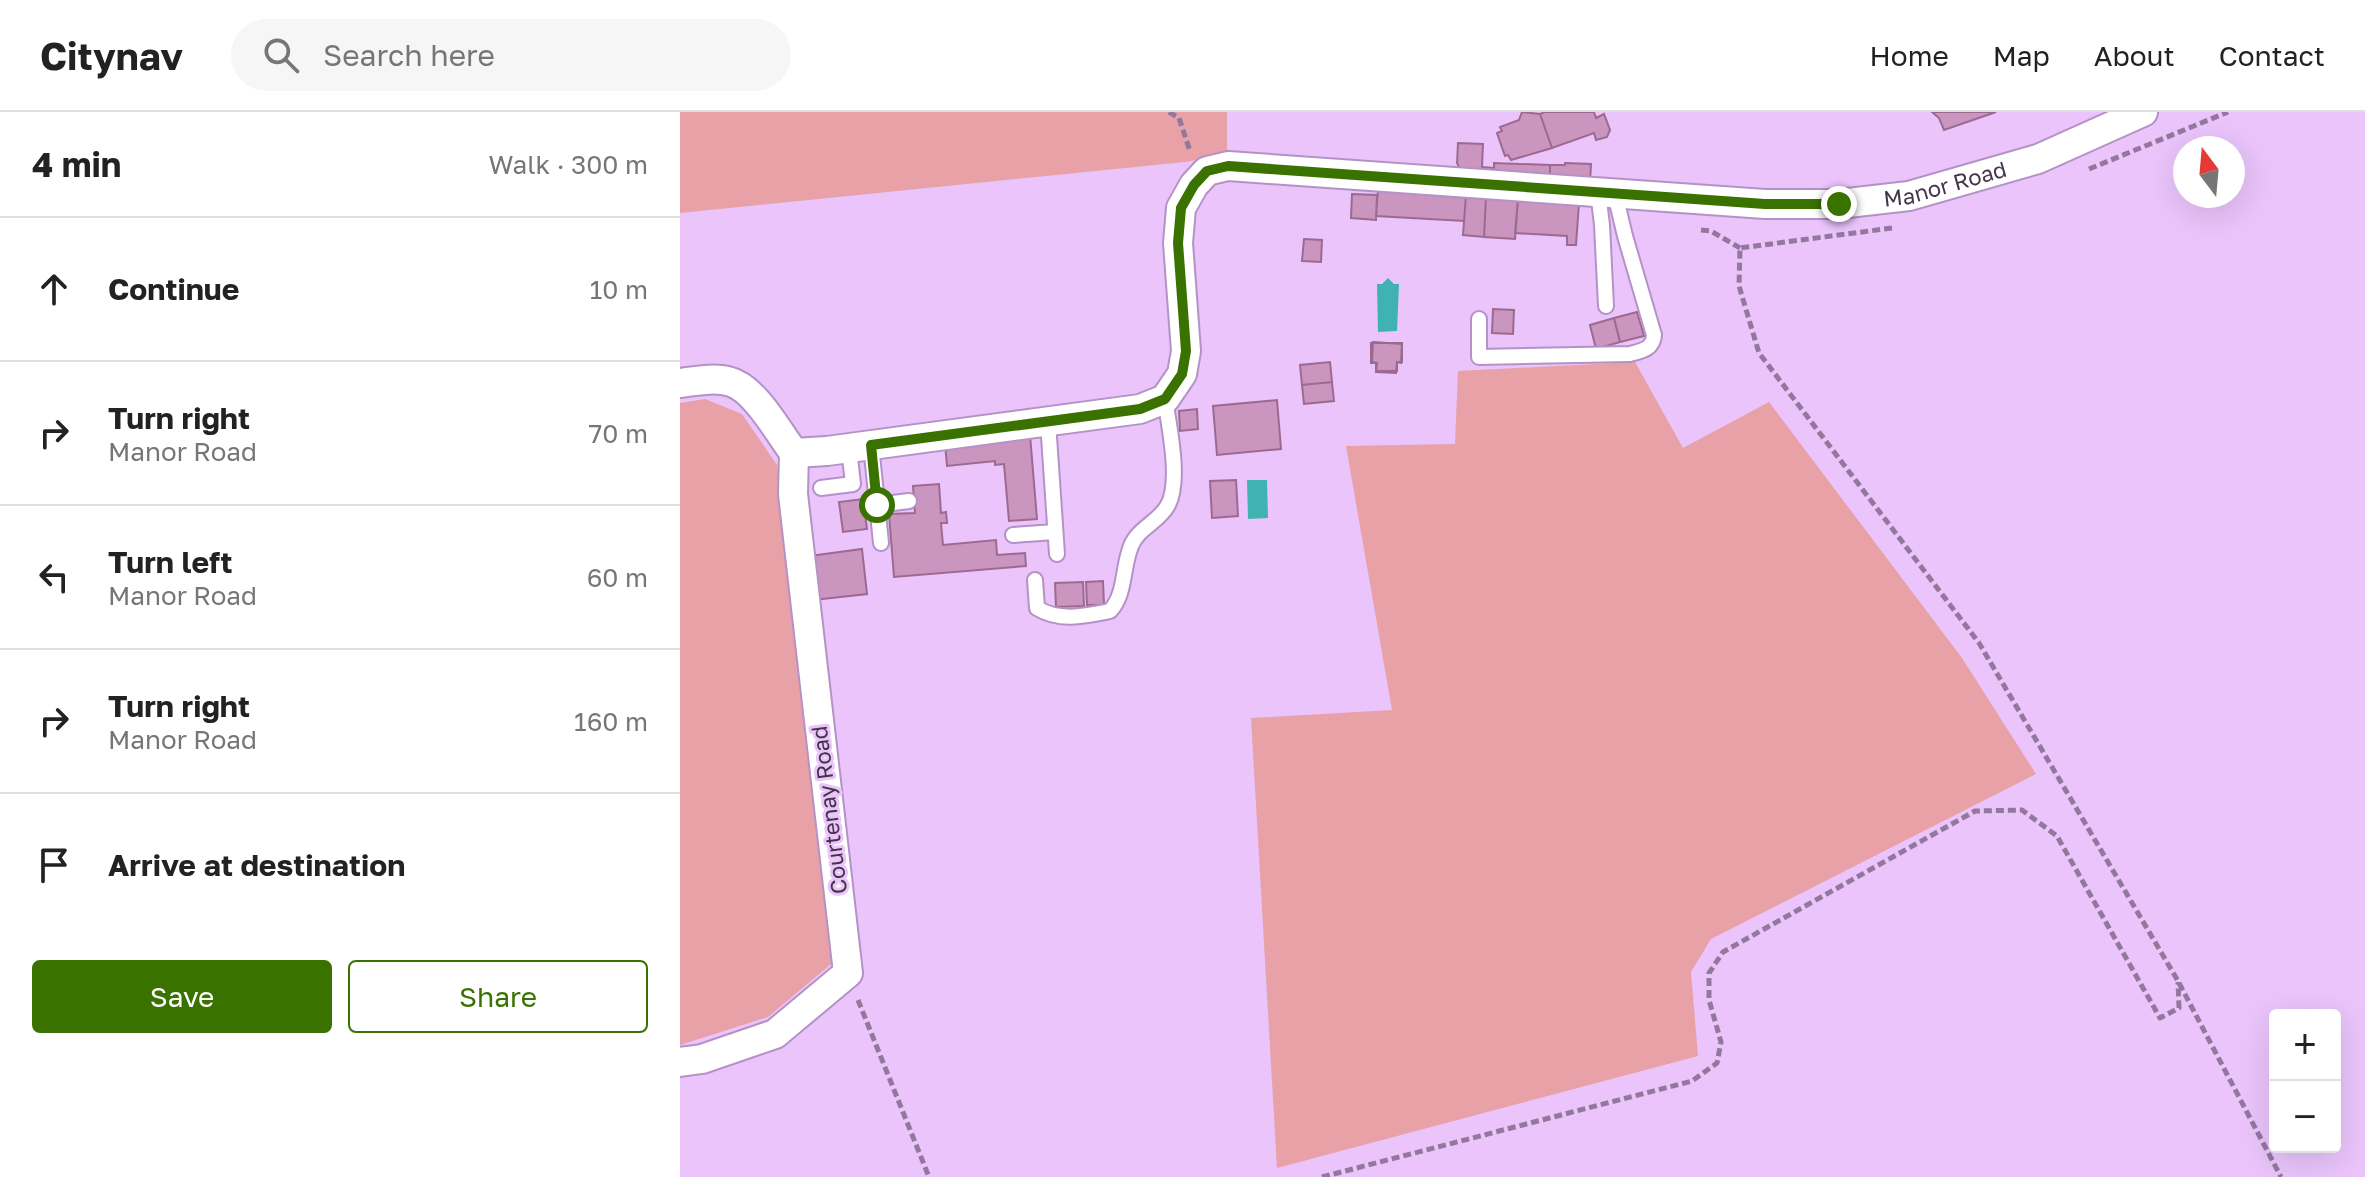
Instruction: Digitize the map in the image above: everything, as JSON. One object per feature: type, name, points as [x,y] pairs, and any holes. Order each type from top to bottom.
[{"type":"street","name":"Manor Road","points":[[1194,185],[1207,171],[1228,166],[1765,204],[1839,204],[1909,196],[2038,159],[2143,112]]},
{"type":"street","points":[[680,383],[732,382],[749,392],[794,453],[1140,409],[1165,399],[1182,374],[1186,351],[1178,243],[1181,208],[1194,185]]},
{"type":"street","name":"Courtenay Road","points":[[794,453],[793,494],[848,973]]},
{"type":"street","points":[[680,1062],[702,1059],[775,1034],[848,973]]},
{"type":"lane","points":[[1606,193],[1602,225],[1606,306]]},
{"type":"lane","points":[[1479,319],[1479,357],[1630,354],[1649,348],[1654,335],[1606,193]]},
{"type":"lane","points":[[1035,580],[1037,608],[1050,616],[1095,615],[1110,611],[1118,603],[1131,546],[1139,533],[1160,516],[1173,491],[1172,447],[1165,399]]},
{"type":"lane","points":[[1048,422],[1057,554]]},
{"type":"lane","points":[[821,488],[853,484],[860,447]]},
{"type":"lane","points":[[860,447],[877,505],[881,543]]},
{"type":"lane","points":[[877,505],[909,501]]},
{"type":"lane","points":[[1013,535],[1055,532]]},
{"type":"path","points":[[1169,112],[1179,118],[1190,148],[1194,185]]},
{"type":"path","points":[[2089,169],[2228,112]]},
{"type":"path","points":[[1897,228],[1740,248],[1739,286],[1759,353],[1979,643],[2178,981],[2281,1177]]},
{"type":"path","points":[[1322,1177],[1692,1081],[1717,1063],[1721,1042],[1709,1000],[1709,973],[1723,952],[1975,811],[2022,810],[2057,836],[2160,1018],[2179,1008],[2178,981]]},
{"type":"path","points":[[848,973],[929,1177]]},
{"type":"shaded area","points":[[680,112],[1227,112],[1227,154],[1185,162],[680,213]]},
{"type":"shaded area","points":[[1388,278],[1399,284],[1397,331],[1378,332],[1377,284]]},
{"type":"shaded area","points":[[1635,362],[1683,448],[1769,402],[1962,658],[2036,774],[1711,939],[1691,972],[1698,1056],[1277,1168],[1251,718],[1392,710],[1346,446],[1455,444],[1458,371]]},
{"type":"shaded area","points":[[705,399],[742,414],[777,465],[831,964],[768,1017],[680,1045],[680,403]]},
{"type":"shaded area","points":[[1247,480],[1267,480],[1268,518],[1248,519]]},
{"type":"building","points":[[1522,112],[1540,114],[1552,148],[1511,160],[1508,155],[1505,156],[1497,133],[1502,131],[1500,127],[1519,120]]},
{"type":"building","points":[[1594,112],[1596,118],[1604,114],[1610,130],[1607,137],[1596,140],[1594,133],[1552,148],[1540,114]]},
{"type":"building","points":[[1932,112],[1996,112],[1944,130],[1939,118]]},
{"type":"building","points":[[1458,143],[1483,144],[1482,167],[1494,168],[1494,163],[1550,165],[1550,181],[1464,177],[1457,163]]},
{"type":"building","points":[[1591,164],[1590,183],[1550,181],[1550,165]]},
{"type":"building","points":[[1378,190],[1466,195],[1464,221],[1376,216]]},
{"type":"building","points":[[1352,194],[1377,195],[1376,220],[1351,218]]},
{"type":"building","points":[[1466,195],[1486,197],[1484,237],[1463,235]]},
{"type":"building","points":[[1486,197],[1518,199],[1515,239],[1484,237]]},
{"type":"building","points":[[1518,199],[1579,203],[1576,245],[1567,245],[1567,236],[1515,233]]},
{"type":"building","points":[[1304,239],[1322,240],[1321,262],[1302,261]]},
{"type":"building","points":[[1493,309],[1514,310],[1513,334],[1492,333]]},
{"type":"building","points":[[1637,312],[1644,336],[1620,342],[1614,318]]},
{"type":"building","points":[[1614,318],[1620,342],[1596,349],[1590,325]]},
{"type":"building","points":[[1373,342],[1402,344],[1402,362],[1397,362],[1396,373],[1376,372],[1377,363],[1372,362]]},
{"type":"building","points":[[1371,343],[1402,343],[1401,363],[1397,362],[1397,371],[1376,371],[1376,363],[1371,363]]},
{"type":"building","points":[[1330,362],[1332,382],[1302,385],[1300,365]]},
{"type":"building","points":[[1332,382],[1334,401],[1304,404],[1302,385]]},
{"type":"building","points":[[1277,400],[1281,449],[1217,455],[1213,406]]},
{"type":"building","points":[[1197,409],[1198,429],[1180,431],[1179,411]]},
{"type":"building","points":[[1030,435],[1037,519],[1009,521],[1004,464],[995,465],[995,461],[947,466],[945,443]]},
{"type":"building","points":[[1236,480],[1238,516],[1212,518],[1210,481]]},
{"type":"building","points":[[939,484],[941,513],[946,512],[947,523],[941,523],[943,545],[996,540],[997,555],[1025,553],[1026,566],[894,577],[889,514],[915,513],[913,486]]},
{"type":"building","points":[[863,499],[867,529],[843,532],[839,502]]},
{"type":"building","points":[[862,549],[867,594],[814,600],[809,556]]},
{"type":"building","points":[[1103,581],[1104,605],[1087,605],[1086,582]]},
{"type":"building","points":[[1083,582],[1084,606],[1056,607],[1055,583]]},
{"type":"route","points":[[877,505],[871,445],[1140,409],[1165,399],[1182,374],[1186,351],[1178,243],[1181,208],[1194,185],[1207,171],[1228,166],[1765,204],[1839,204]]}]
